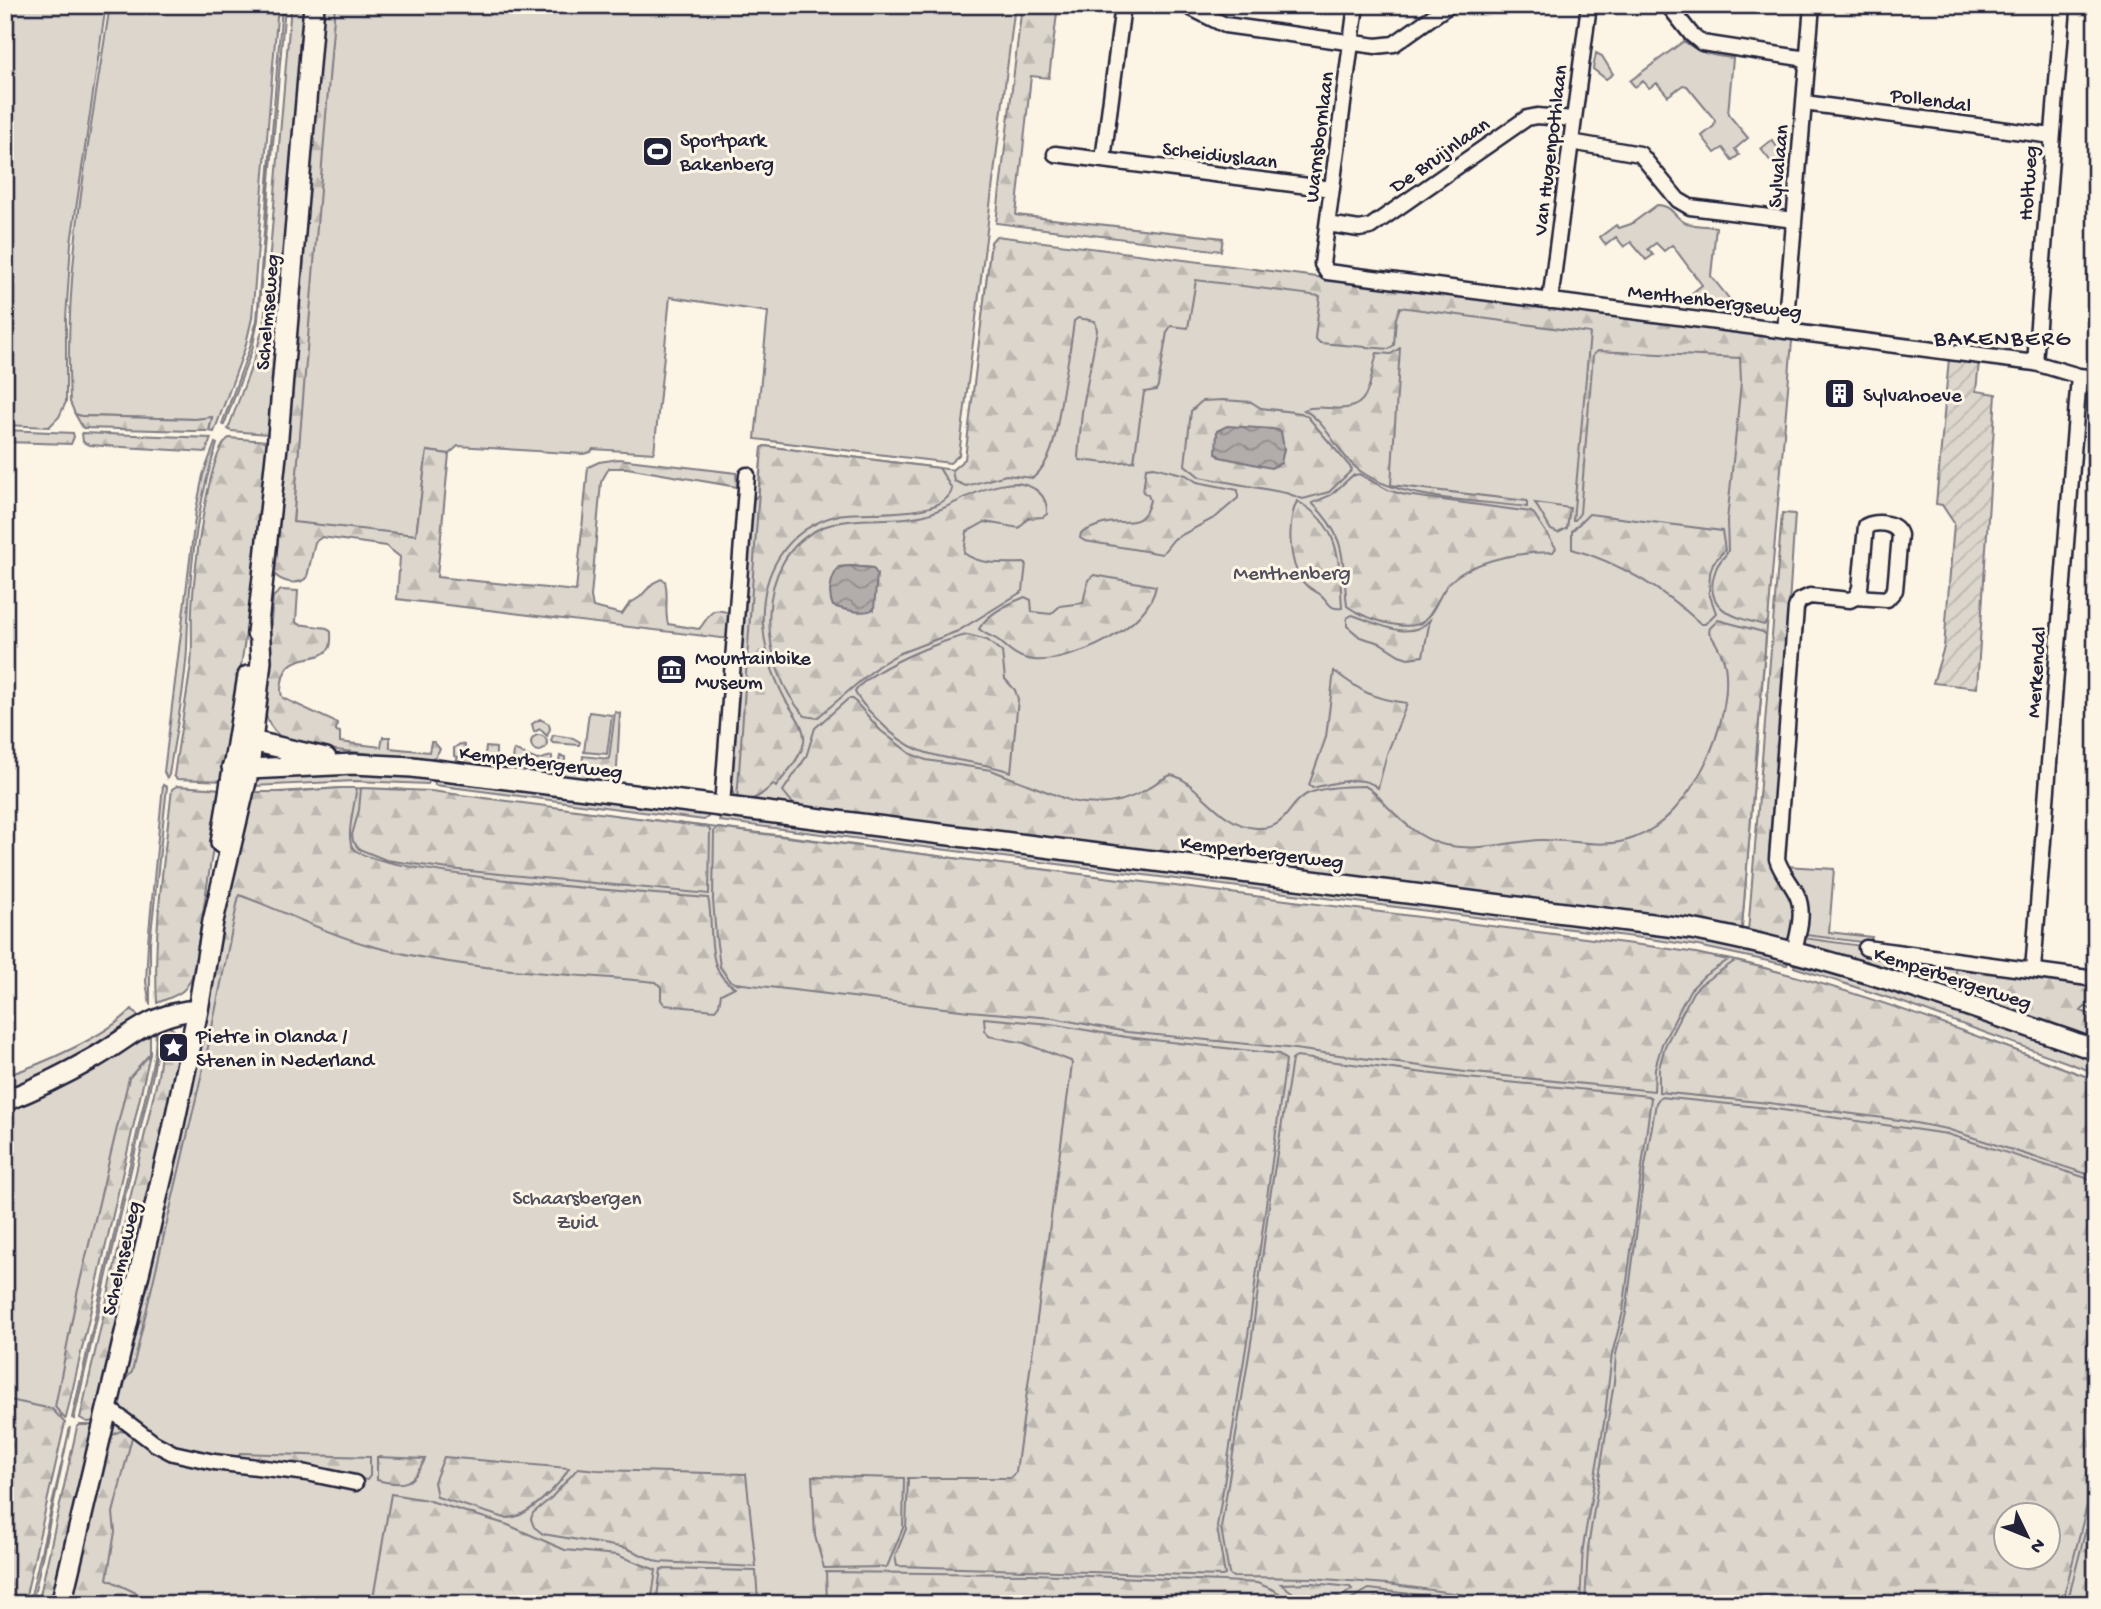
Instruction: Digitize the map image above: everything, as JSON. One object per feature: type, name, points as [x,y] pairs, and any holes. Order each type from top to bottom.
[{"type":"main road","name":"Schelmseweg","points":[[61,1604],[167,1158],[198,1010],[213,921],[219,857],[261,661],[259,622],[280,424],[314,5]]},
{"type":"main road","name":"Kemperbergerweg","points":[[245,739],[355,764]]},
{"type":"main road","name":"Kemperbergerweg","points":[[240,768],[355,764],[412,767],[1691,929],[1794,952],[1867,972],[2096,1050]]},
{"type":"main road","points":[[5,1101],[92,1059],[152,1020],[198,1010]]},
{"type":"street","points":[[1103,160],[1123,5]]},
{"type":"street","points":[[1180,5],[1225,25],[1376,46],[1394,44],[1449,5]]},
{"type":"street","name":"Warnsbornlaan","points":[[1327,272],[1322,264],[1356,5]]},
{"type":"street","name":"Van Hugenpothlaan","points":[[1550,301],[1589,5]]},
{"type":"street","points":[[1668,5],[1691,34],[1702,43],[1807,59]]},
{"type":"street","name":"Sylvalaan","points":[[1785,331],[1812,5]]},
{"type":"street","name":"Holtweg","points":[[2035,363],[2063,5]]},
{"type":"street","name":"Pollendal","points":[[1804,103],[2052,136]]},
{"type":"street","name":"De Bruijnlaan","points":[[1328,224],[1359,229],[1370,227],[1527,118],[1537,116],[1574,120]]},
{"type":"street","points":[[1571,142],[1640,154],[1678,200],[1690,207],[1794,220]]},
{"type":"street","name":"Scheidiuslaan","points":[[1055,154],[1332,190]]},
{"type":"street","name":"Menthenbergseweg","points":[[1327,272],[2035,363],[2079,376],[2096,378]]},
{"type":"street","name":"Merkendal","points":[[2033,971],[2079,376]]},
{"type":"street","points":[[722,806],[747,475]]},
{"type":"street","points":[[1794,952],[1800,925],[1800,905],[1797,894],[1780,869],[1777,859],[1796,608],[1799,601],[1810,596],[1850,600],[1856,597],[1887,599],[1893,594],[1900,535],[1893,525],[1874,523],[1866,526],[1860,588],[1856,597]]},
{"type":"street","name":"Kemperbergerweg","points":[[1866,948],[2096,979]]},
{"type":"street","points":[[108,1408],[154,1443],[173,1453],[214,1462],[307,1473],[355,1483]]},
{"type":"green space","points":[[5,5],[106,5],[71,243],[66,319],[66,402],[59,417],[49,427],[5,425]]},
{"type":"green space","points":[[110,5],[278,5],[252,318],[245,348],[214,432],[209,431],[212,418],[81,416],[75,414],[70,402],[70,302],[74,252]]},
{"type":"green space","points":[[282,5],[285,5],[258,320],[252,350],[224,425],[222,424],[257,320]]},
{"type":"green space","points":[[291,5],[307,5],[272,430],[268,434],[231,431],[228,429],[255,357],[264,323]]},
{"type":"green space","points":[[321,5],[335,5],[293,522],[416,535],[427,451],[449,454],[437,577],[576,591],[588,467],[619,459],[736,473],[737,487],[627,468],[609,468],[601,482],[591,597],[593,607],[622,614],[629,604],[661,579],[665,581],[666,587],[668,624],[699,629],[711,613],[724,611],[731,614],[729,639],[397,599],[400,557],[386,546],[322,537],[315,542],[304,580],[291,582],[275,575]]},
{"type":"green space","name":"Sportpark Bakenberg","points":[[332,5],[1015,5],[959,455],[950,463],[755,439],[768,312],[670,297],[654,453],[593,449],[583,454],[458,446],[449,454],[427,451],[416,535],[293,523]]},
{"type":"green space","points":[[1022,5],[1058,5],[1049,78],[1031,76],[1016,215],[1223,238],[1221,251],[996,223]]},
{"type":"green space","points":[[1684,41],[1707,54],[1733,58],[1728,114],[1748,138],[1735,149],[1739,155],[1732,160],[1723,148],[1715,153],[1702,136],[1714,126],[1715,120],[1687,86],[1683,85],[1668,96],[1657,83],[1649,88],[1643,81],[1635,87],[1630,81]]},
{"type":"green space","points":[[1596,53],[1602,56],[1613,74],[1606,79],[1593,69]]},
{"type":"green space","points":[[1772,140],[1786,160],[1785,173],[1782,176],[1761,149]]},
{"type":"green space","points":[[1657,205],[1667,207],[1686,223],[1716,227],[1711,276],[1735,306],[1730,309],[1698,303],[1691,294],[1702,285],[1672,245],[1664,251],[1656,243],[1648,249],[1653,255],[1646,260],[1631,242],[1624,247],[1616,237],[1606,245],[1600,237],[1616,225],[1619,228],[1631,224]]},
{"type":"green space","points":[[996,236],[1788,337],[1792,341],[1768,621],[1764,625],[1731,614],[1716,602],[1713,594],[1712,583],[1716,569],[1728,551],[1727,521],[1741,382],[1740,358],[1598,351],[1593,355],[1580,513],[1573,520],[1590,333],[1400,307],[1396,318],[1394,345],[1389,349],[1320,343],[1315,338],[1320,296],[1196,280],[1188,328],[1171,326],[1167,332],[1158,386],[1156,390],[1144,392],[1134,461],[1106,463],[1080,460],[1078,457],[1082,412],[1097,330],[1095,321],[1078,318],[1074,321],[1053,443],[1040,470],[1033,478],[1006,475],[966,486],[954,481],[952,470],[965,459],[991,242]]},
{"type":"green space","name":"Menthenberg","points":[[991,242],[1791,339],[1742,927],[736,800],[730,786],[751,502],[758,495],[762,448],[765,446],[954,470],[966,459]]},
{"type":"green space","points":[[1400,348],[1391,485],[1527,501],[1527,507],[1413,493],[1371,478],[1354,466],[1319,422],[1304,410],[1354,406],[1366,394],[1377,353],[1391,354]]},
{"type":"green space","points":[[1949,358],[1979,362],[1976,391],[1996,394],[1977,688],[1933,683],[1944,647],[1954,523],[1942,505],[1936,504]]},
{"type":"green space","points":[[1202,401],[1251,402],[1261,408],[1301,413],[1308,417],[1351,471],[1329,492],[1303,499],[1286,493],[1200,477],[1185,465],[1191,411]]},
{"type":"green space","points":[[75,414],[195,419],[212,417],[209,431],[193,431],[83,428]]},
{"type":"green space","points":[[5,430],[73,433],[74,437],[71,444],[5,442]]},
{"type":"green space","points":[[82,433],[211,438],[206,452],[89,445],[83,442]]},
{"type":"green space","points":[[229,438],[267,441],[270,450],[264,511],[224,781],[177,779],[174,776],[191,664],[198,546],[214,466],[221,448]]},
{"type":"green space","points":[[215,443],[217,444],[203,494],[194,544],[184,680],[167,778],[164,772],[196,510],[203,475]]},
{"type":"green space","points":[[764,446],[939,468],[952,489],[946,499],[919,510],[839,515],[821,521],[798,536],[779,557],[765,591],[763,628],[777,682],[801,725],[804,742],[796,760],[776,787],[773,784],[752,799],[737,800],[762,448]]},
{"type":"green space","points":[[1154,467],[1186,475],[1197,482],[1238,490],[1238,498],[1216,517],[1174,539],[1162,554],[1080,538],[1081,533],[1097,526],[1138,520],[1143,516],[1150,500],[1143,492],[1146,468]]},
{"type":"green space","points":[[1359,474],[1388,490],[1405,495],[1531,512],[1556,548],[1553,552],[1517,555],[1470,568],[1447,585],[1429,616],[1417,625],[1396,625],[1373,619],[1347,606],[1338,539],[1332,527],[1312,503],[1331,495],[1352,476]]},
{"type":"green space","points":[[1017,483],[1035,489],[1043,496],[1047,514],[1043,517],[1028,518],[1019,528],[985,522],[967,532],[964,553],[986,562],[1026,563],[1023,591],[958,631],[898,654],[878,666],[817,718],[805,716],[789,695],[778,670],[771,643],[769,614],[773,587],[783,562],[800,542],[823,527],[836,523],[928,514],[982,490]],"holes":[[[839,567],[873,568],[874,609]]]},
{"type":"green space","points":[[1297,501],[1323,522],[1330,534],[1338,561],[1342,608],[1332,607],[1305,584],[1298,574],[1291,542],[1292,520]]},
{"type":"green space","points":[[1535,503],[1570,508],[1567,528],[1558,533],[1551,530]]},
{"type":"green space","points":[[1782,513],[1795,514],[1772,859],[1789,891],[1794,908],[1792,931],[1786,940],[1748,932]]},
{"type":"green space","points":[[1589,514],[1722,531],[1725,550],[1713,563],[1710,573],[1709,593],[1716,613],[1705,624],[1701,624],[1641,579],[1572,549],[1572,531]]},
{"type":"green space","points":[[1094,575],[1156,586],[1150,601],[1125,629],[1088,649],[1069,656],[1028,659],[1014,653],[979,629],[993,614],[1025,597],[1031,600],[1032,612],[1051,614],[1060,606],[1083,603],[1088,580]]},
{"type":"green space","points":[[281,590],[298,591],[298,624],[327,628],[331,632],[329,649],[290,665],[282,682],[283,698],[337,723],[336,731],[340,732],[340,742],[381,747],[383,737],[390,737],[390,748],[429,752],[431,742],[434,742],[440,749],[435,757],[425,760],[300,746],[285,740],[274,731],[267,719],[264,704],[273,597]]},
{"type":"green space","points":[[1352,615],[1381,626],[1402,630],[1422,627],[1430,620],[1423,656],[1408,658],[1380,643],[1360,637],[1347,626],[1347,618]]},
{"type":"green space","points":[[1718,620],[1766,635],[1742,927],[1739,930],[795,806],[783,791],[806,757],[815,728],[848,699],[853,699],[880,730],[911,754],[926,760],[991,770],[1071,801],[1101,804],[1120,801],[1171,775],[1190,785],[1231,819],[1243,825],[1267,828],[1281,821],[1300,798],[1307,794],[1328,788],[1365,786],[1412,829],[1427,839],[1445,845],[1481,847],[1540,840],[1599,844],[1622,841],[1655,827],[1674,811],[1690,790],[1715,740],[1723,713],[1726,688],[1724,661],[1709,632]]},
{"type":"green space","points":[[968,635],[987,640],[1002,652],[1005,679],[1015,690],[1018,699],[1011,772],[941,757],[911,746],[879,721],[862,704],[855,692],[862,683],[889,665],[941,642]]},
{"type":"green space","points":[[1334,671],[1367,693],[1407,703],[1387,754],[1378,788],[1355,780],[1312,788],[1309,785],[1326,737]]},
{"type":"green space","points":[[589,712],[612,715],[607,754],[584,752]]},
{"type":"green space","points":[[615,712],[620,713],[616,786],[455,763],[458,757],[454,756],[454,748],[460,744],[465,745],[464,758],[484,761],[486,747],[496,748],[496,759],[513,761],[514,750],[537,760],[552,756],[552,767],[558,767],[560,756],[565,757],[565,767],[582,768],[583,756],[609,759]]},
{"type":"green space","points":[[540,719],[549,724],[547,736],[540,729],[534,732],[532,724]]},
{"type":"green space","points":[[536,735],[542,735],[547,743],[545,749],[536,751],[531,746],[531,740]]},
{"type":"green space","points":[[553,735],[573,738],[580,742],[579,745],[553,743]]},
{"type":"green space","points":[[271,774],[371,774],[431,778],[428,784],[355,781],[254,786],[259,779]]},
{"type":"green space","points":[[434,779],[706,811],[708,817],[704,820],[435,785]]},
{"type":"green space","points":[[163,785],[167,787],[150,943],[150,1005],[146,982],[148,942]]},
{"type":"green space","points":[[177,786],[222,789],[194,971],[184,989],[157,1003],[160,896],[172,789]]},
{"type":"green space","name":"Schaarsbergen Zuid","points":[[341,788],[396,789],[785,836],[1728,959],[1867,998],[2096,1080],[2096,1604],[69,1604],[262,793]]},
{"type":"green space","points":[[355,788],[356,791],[350,829],[353,848],[372,858],[410,867],[520,882],[708,898],[714,960],[725,980],[735,987],[721,994],[715,1010],[665,1005],[661,1000],[661,987],[656,982],[511,970],[403,954],[335,934],[239,895],[208,1047],[132,1372],[121,1384],[251,792]]},
{"type":"green space","points":[[361,788],[431,791],[706,827],[710,830],[709,894],[449,869],[386,860],[359,849],[353,841]]},
{"type":"green space","points":[[725,814],[1671,933],[1789,959],[1787,965],[1657,940],[719,821]]},
{"type":"green space","points":[[717,828],[1656,947],[1728,960],[1704,976],[1690,990],[1662,1044],[1655,1068],[1654,1091],[1465,1072],[1287,1048],[1127,1032],[1053,1018],[969,1011],[735,983],[729,980],[720,967],[716,937],[713,900],[714,831]]},
{"type":"green space","points":[[1785,866],[1834,869],[1829,932],[1872,937],[1869,943],[1806,935],[1806,926]]},
{"type":"green space","points":[[1804,938],[1862,946],[1862,954],[1957,966],[1952,992],[1804,945]]},
{"type":"green space","points":[[1796,960],[1837,971],[2096,1057],[2096,1073],[1904,1003],[1794,967]]},
{"type":"green space","points":[[1735,961],[1827,985],[2096,1080],[2096,1177],[1947,1129],[1769,1103],[1659,1092],[1659,1068],[1665,1046],[1693,992]]},
{"type":"green space","points":[[1957,966],[2096,985],[2096,1011],[2085,1007],[2081,1011],[2096,1017],[2096,1043],[1952,992]]},
{"type":"green space","points":[[132,1009],[139,1017],[110,1041],[5,1094],[5,1076],[36,1065],[90,1039]]},
{"type":"green space","points":[[984,1018],[1051,1024],[1126,1037],[1279,1054],[1286,1060],[1248,1335],[1217,1527],[1225,1575],[897,1566],[895,1556],[906,1529],[908,1478],[1010,1478],[1016,1472],[1072,1064],[1071,1061],[1024,1043],[989,1036],[985,1030]]},
{"type":"green space","points":[[165,1026],[177,1034],[179,1048],[157,1166],[97,1421],[87,1422],[80,1418],[158,1076]]},
{"type":"green space","points":[[156,1030],[158,1043],[153,1074],[74,1419],[72,1418],[151,1072]]},
{"type":"green space","points":[[150,1031],[150,1054],[138,1067],[20,1604],[5,1604],[5,1109]]},
{"type":"green space","points":[[150,1054],[65,1419],[55,1407],[77,1294],[129,1078]]},
{"type":"green space","points":[[1296,1057],[1651,1098],[1623,1312],[1612,1354],[1604,1423],[1583,1547],[1580,1604],[1533,1604],[1387,1584],[1312,1578],[1233,1577],[1229,1574],[1221,1528],[1252,1336],[1270,1197],[1292,1060]]},
{"type":"green space","points":[[1660,1097],[1768,1108],[1947,1134],[2096,1181],[2096,1470],[2062,1604],[1585,1604],[1588,1548],[1616,1354],[1626,1313],[1656,1103]]},
{"type":"green space","points":[[5,1399],[52,1409],[65,1423],[24,1604],[5,1604]]},
{"type":"green space","points":[[97,1425],[53,1604],[38,1604],[77,1427]]},
{"type":"green space","points":[[70,1427],[32,1604],[29,1604]]},
{"type":"green space","points":[[120,1431],[133,1433],[113,1513],[115,1532],[107,1579],[159,1604],[69,1604],[108,1438]]},
{"type":"green space","points":[[240,1453],[370,1457],[370,1476],[367,1480],[307,1469],[237,1461]]},
{"type":"green space","points":[[377,1457],[425,1459],[412,1479],[394,1483],[377,1480]]},
{"type":"green space","points":[[444,1457],[569,1468],[550,1492],[532,1508],[505,1518],[437,1497],[434,1482]]},
{"type":"green space","points":[[578,1468],[746,1474],[756,1567],[658,1562],[626,1548],[543,1534],[534,1527],[531,1519],[533,1513],[551,1498]]},
{"type":"green space","points":[[812,1476],[904,1478],[903,1528],[887,1567],[824,1568],[815,1536]]},
{"type":"green space","points":[[2096,1489],[2096,1604],[2067,1604]]},
{"type":"green space","points":[[391,1494],[427,1500],[508,1525],[565,1550],[617,1555],[656,1570],[651,1604],[372,1604]]},
{"type":"green space","points":[[661,1569],[756,1571],[758,1604],[656,1604]]},
{"type":"green space","points":[[826,1572],[1032,1574],[1257,1583],[1295,1604],[827,1604]]},
{"type":"green space","points":[[1312,1583],[1352,1589],[1330,1604],[1308,1604],[1281,1584]]},
{"type":"green space","points":[[1369,1589],[1493,1604],[1342,1604]]},
{"type":"water","points":[[1227,426],[1281,431],[1284,449],[1281,463],[1271,468],[1220,457],[1216,453],[1217,431]]},
{"type":"water","points":[[839,567],[873,568],[877,574],[874,609],[870,611],[860,612],[833,606],[830,591],[834,575]]},
{"type":"place","name":"Sportpark Bakenberg","points":[[657,151]]},
{"type":"place","name":"Sylvahoeve","points":[[1840,394]]},
{"type":"place","name":"Mountainbike Museum","points":[[672,669]]},
{"type":"place","name":"Pietre in Olanda / Stenen in Nederland","points":[[173,1047]]},
{"type":"district","name":"BAKENBERG","points":[[2003,337]]}]
